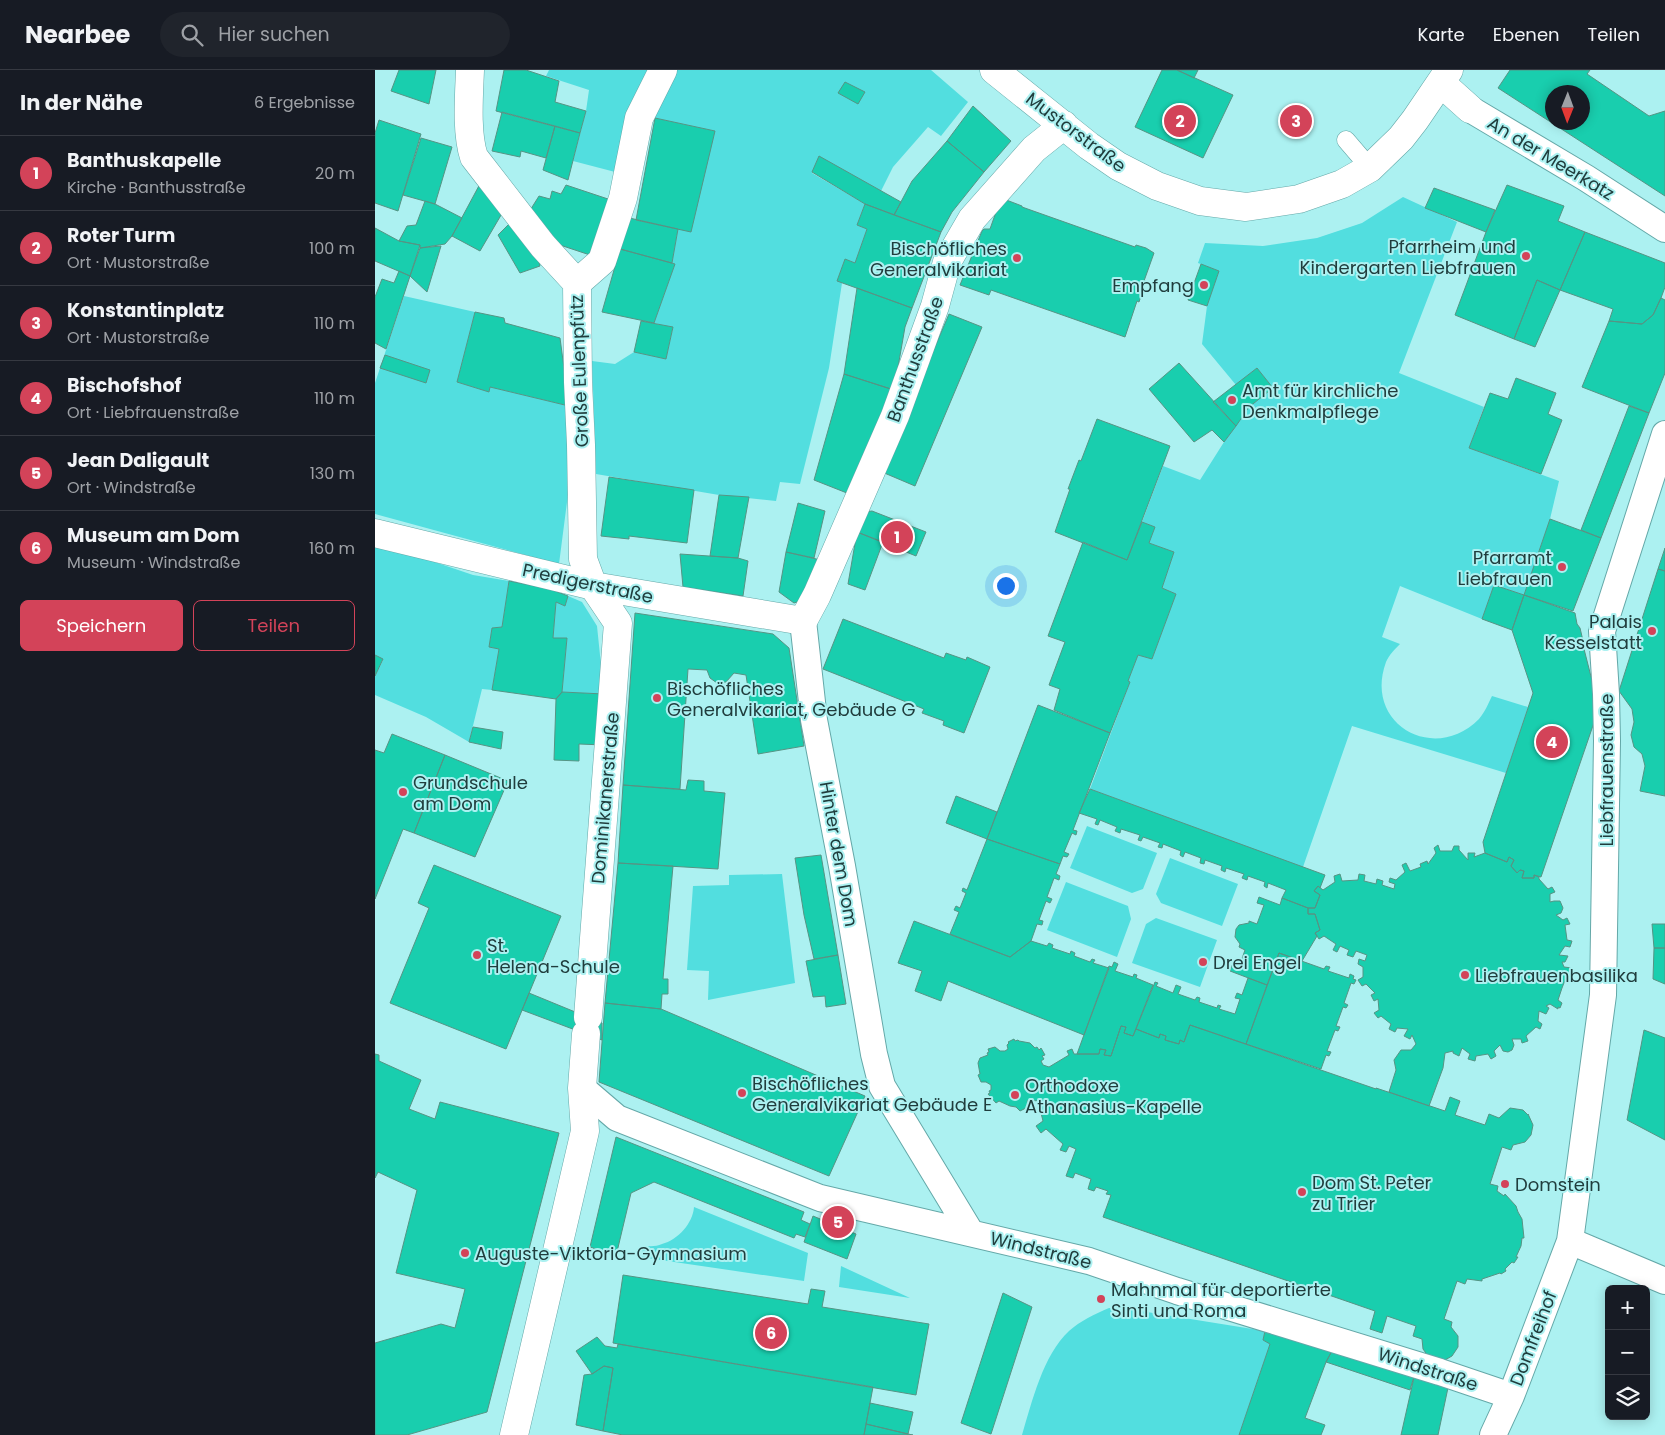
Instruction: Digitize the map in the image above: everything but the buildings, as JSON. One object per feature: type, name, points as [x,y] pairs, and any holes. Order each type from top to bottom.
[{"type":"street","name":"Große Eulenpfütz","points":[[470,70],[469,107],[474,157],[543,246],[577,282],[583,559],[593,586]]},
{"type":"street","points":[[577,282],[602,261],[623,198],[639,118],[663,70]]},
{"type":"street","name":"Mustorstraße","points":[[994,70],[1089,146],[1118,166],[1149,182],[1200,201],[1246,207],[1299,199],[1343,184],[1370,168],[1401,138],[1445,77]]},
{"type":"street","name":"An der Meerkatz","points":[[1445,77],[1471,109],[1586,178],[1665,229]]},
{"type":"street","name":"Banthusstraße","points":[[803,621],[817,595],[895,416],[935,306],[947,262],[972,219],[1034,149],[1065,125]]},
{"type":"street","name":"Liebfrauenstraße","points":[[1588,1114],[1603,995],[1607,694],[1602,632],[1665,434]]},
{"type":"street","name":"Predigerstraße","points":[[375,533],[593,586],[803,621]]},
{"type":"street","name":"Dominikanerstraße","points":[[514,1435],[585,1131],[582,1088],[618,623],[593,586]]},
{"type":"street","name":"Hinter dem Dom","points":[[803,621],[814,720],[843,866],[874,1054],[882,1086],[971,1233]]},
{"type":"street","name":"Windstraße","points":[[582,1088],[617,1118],[820,1198],[1089,1261],[1177,1291],[1440,1372],[1511,1396]]},
{"type":"street","name":"Domfreihof","points":[[1493,1435],[1511,1396],[1570,1241],[1588,1114]]},
{"type":"street","points":[[1570,1241],[1665,1281]]},
{"type":"lane","points":[[1346,140],[1370,168]]},
{"type":"shaded area","points":[[549,70],[652,70],[619,173],[573,161],[586,111],[589,90],[546,76]]},
{"type":"shaded area","points":[[669,70],[931,70],[968,102],[941,136],[928,127],[893,167],[881,191],[819,157],[812,173],[865,204],[857,225],[867,229],[855,263],[845,259],[837,281],[842,283],[829,368],[800,484],[780,482],[776,501],[719,495],[596,474],[592,361],[615,364],[634,352],[666,359],[673,328],[654,323],[675,264],[672,263],[678,229],[714,131],[644,114]]},
{"type":"shaded area","points":[[1403,197],[1457,222],[1399,373],[1484,407],[1469,448],[1559,481],[1550,519],[1524,595],[1494,585],[1482,619],[1400,586],[1382,637],[1400,644],[1386,662],[1382,684],[1385,704],[1394,720],[1407,731],[1424,737],[1443,738],[1461,732],[1479,719],[1492,696],[1528,707],[1506,773],[1352,726],[1303,867],[1090,789],[1130,682],[1128,681],[1138,655],[1152,659],[1176,594],[1162,588],[1174,552],[1149,543],[1155,527],[1142,522],[1163,466],[1200,480],[1249,407],[1273,388],[1257,368],[1236,385],[1202,344],[1207,306],[1219,271],[1198,263],[1205,243],[1263,246],[1317,238],[1362,223]]},
{"type":"shaded area","points":[[404,296],[475,312],[457,382],[489,392],[490,387],[569,406],[571,471],[559,564],[375,514],[375,383]]},
{"type":"shaded area","points":[[375,547],[405,552],[473,575],[509,581],[502,627],[492,628],[489,647],[499,649],[492,690],[482,689],[469,742],[426,717],[375,695],[375,676],[383,660],[375,655]]},
{"type":"shaded area","points":[[568,596],[582,602],[597,626],[604,694],[562,692],[567,638],[553,638],[556,602],[565,606]]},
{"type":"shaded area","points":[[1087,826],[1157,853],[1143,889],[1132,893],[1070,868]]},
{"type":"shaded area","points":[[1170,858],[1238,884],[1222,926],[1161,903],[1156,894]]},
{"type":"shaded area","points":[[782,874],[795,983],[708,1000],[709,971],[687,970],[693,886],[729,885],[729,875]]},
{"type":"shaded area","points":[[1066,882],[1128,906],[1131,919],[1117,957],[1047,930]]},
{"type":"shaded area","points":[[1156,918],[1217,940],[1200,987],[1132,963],[1146,924]]},
{"type":"shaded area","points":[[694,1207],[808,1253],[804,1281],[640,1257],[643,1246],[660,1245],[679,1235],[688,1225]]},
{"type":"shaded area","points":[[841,1266],[910,1298],[839,1287]]},
{"type":"shaded area","points":[[1109,1308],[1122,1308],[1265,1331],[1263,1340],[1270,1344],[1239,1435],[1022,1435],[1039,1380],[1060,1341],[1078,1324]]},
{"type":"place","name":"Roter Turm","points":[[1180,121]]},
{"type":"place","name":"Konstantinplatz","points":[[1296,121]]},
{"type":"place","name":"Pfarrheim und Kindergarten Liebfrauen","points":[[1526,256]]},
{"type":"place","name":"Bischöfliches Generalvikariat","points":[[1017,258]]},
{"type":"place","name":"Empfang","points":[[1204,285]]},
{"type":"place","name":"Amt für kirchliche Denkmalpflege","points":[[1232,400]]},
{"type":"place","name":"Banthuskapelle","points":[[897,537]]},
{"type":"place","name":"Pfarramt Liebfrauen","points":[[1562,567]]},
{"type":"place","name":"Palais Kesselstatt","points":[[1652,631]]},
{"type":"place","name":"Bischöfliches Generalvikariat, Gebäude G","points":[[657,698]]},
{"type":"place","name":"Bischofshof","points":[[1552,742]]},
{"type":"place","name":"Grundschule am Dom","points":[[403,792]]},
{"type":"place","name":"St. Helena-Schule","points":[[477,955]]},
{"type":"place","name":"Drei Engel","points":[[1203,962]]},
{"type":"place","name":"Liebfrauenbasilika","points":[[1465,975]]},
{"type":"place","name":"Bischöfliches Generalvikariat Gebäude E","points":[[742,1093]]},
{"type":"place","name":"Orthodoxe Athanasius-Kapelle","points":[[1015,1095]]},
{"type":"place","name":"Domstein","points":[[1505,1184]]},
{"type":"place","name":"Dom St. Peter zu Trier","points":[[1302,1192]]},
{"type":"place","name":"Jean Daligault","points":[[838,1222]]},
{"type":"place","name":"Auguste-Viktoria-Gymnasium","points":[[465,1253]]},
{"type":"place","name":"Mahnmal für deportierte Sinti und Roma","points":[[1101,1299]]},
{"type":"place","name":"Museum am Dom","points":[[771,1333]]}]
